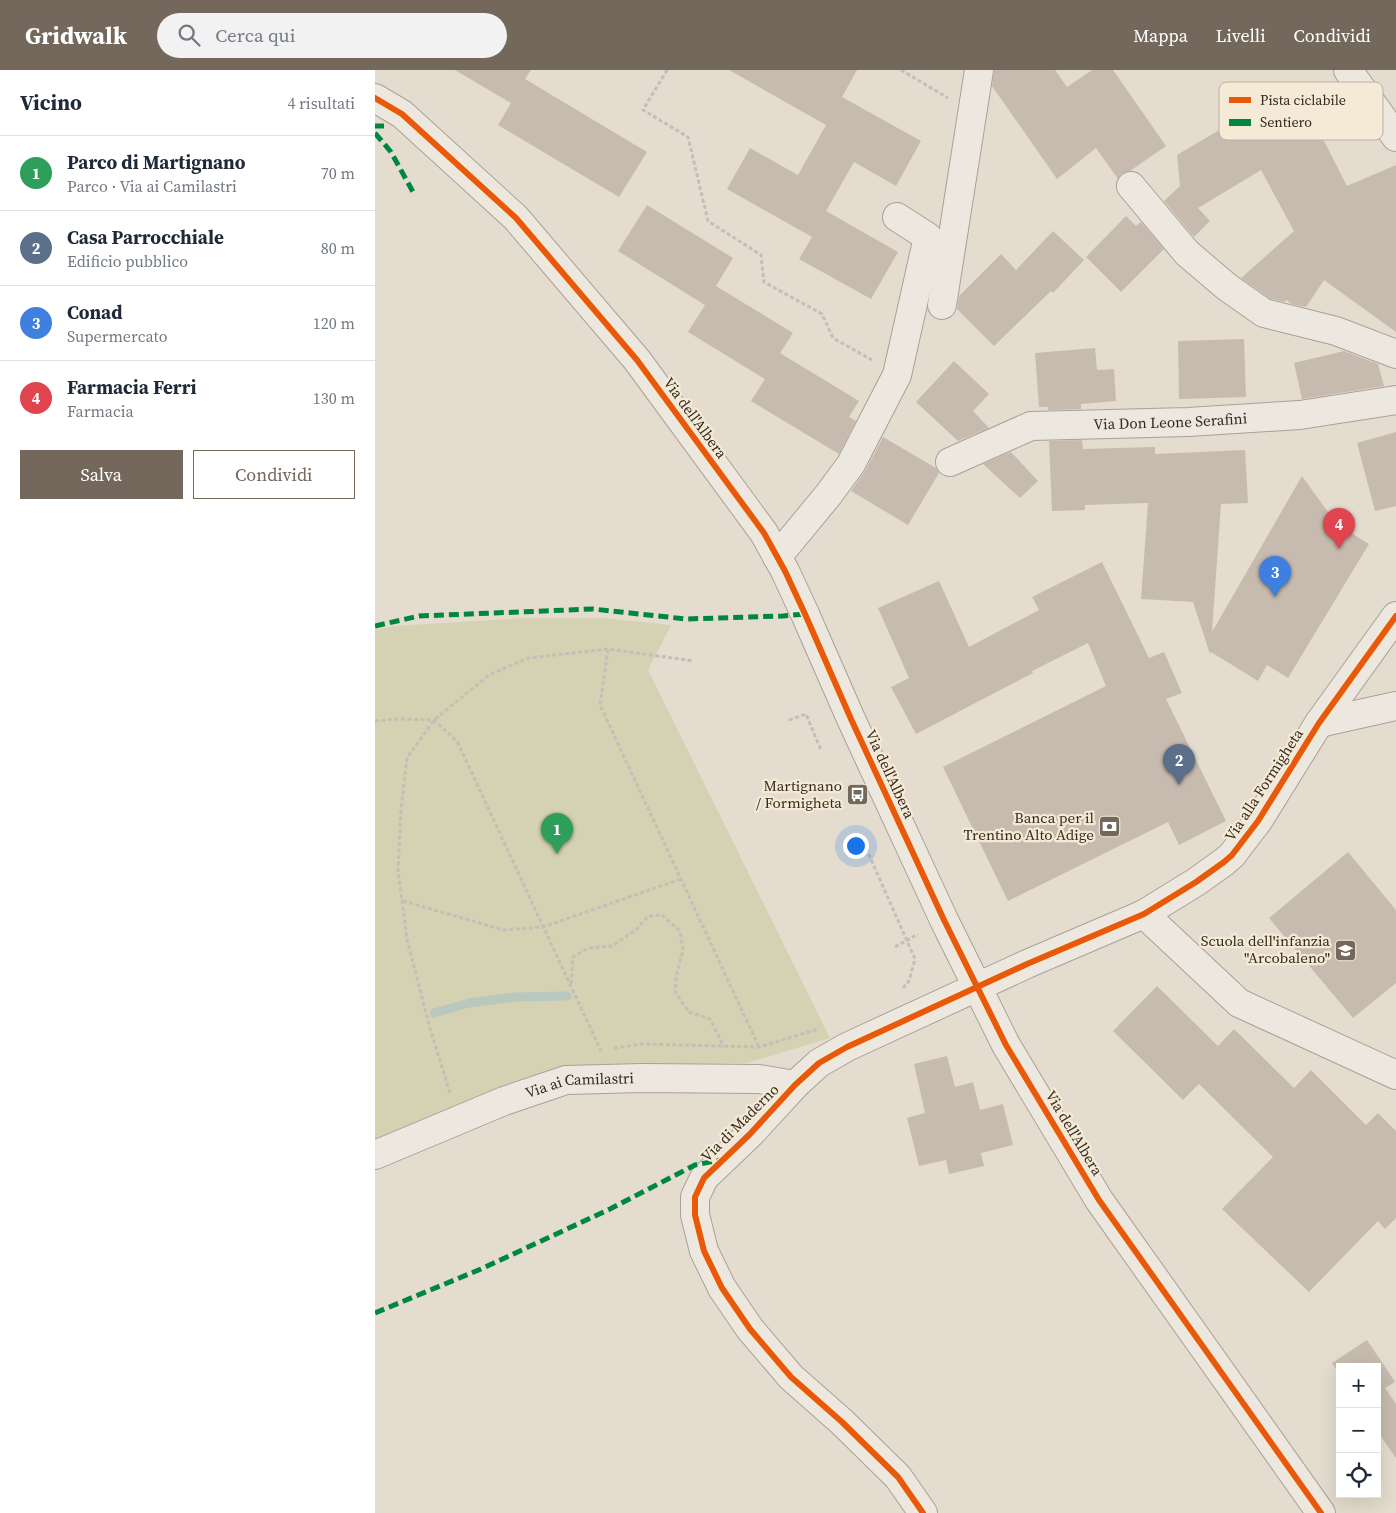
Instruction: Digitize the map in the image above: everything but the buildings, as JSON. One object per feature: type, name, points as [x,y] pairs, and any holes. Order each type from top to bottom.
[{"type":"street","points":[[942,305],[979,70]]},
{"type":"street","points":[[1348,70],[1357,82]]},
{"type":"street","name":"Via dell'Albera","points":[[375,98],[402,114],[516,218],[637,360],[764,534],[805,614],[863,745],[1006,1044],[1099,1200],[1321,1513]]},
{"type":"street","points":[[1383,119],[1396,137]]},
{"type":"street","points":[[1131,186],[1187,252],[1227,287],[1265,313],[1336,331],[1396,354]]},
{"type":"street","points":[[777,558],[851,464],[897,375],[928,238],[897,217]]},
{"type":"street","name":"Via Don Leone Serafini","points":[[950,462],[1031,426],[1188,422],[1300,415],[1396,400]]},
{"type":"street","name":"Via alla Formigheta","points":[[977,986],[1144,914],[1196,882],[1232,855],[1258,821],[1319,723],[1396,616]]},
{"type":"street","points":[[1319,723],[1396,706]]},
{"type":"street","points":[[1144,914],[1239,1003],[1396,1075]]},
{"type":"street","name":"Via di Maderno","points":[[923,1513],[898,1477],[842,1422],[791,1377],[749,1329],[722,1288],[704,1250],[695,1215],[695,1197],[704,1178],[819,1063],[847,1047],[977,986]]},
{"type":"street","name":"Via ai Camilastri","points":[[375,1155],[504,1100],[566,1080],[642,1078],[759,1079],[795,1085]]},
{"type":"path","points":[[667,70],[643,110],[688,137],[708,221],[761,255],[764,282],[822,314],[833,338],[897,375]]},
{"type":"path","points":[[901,70],[951,100],[953,93]]},
{"type":"path","points":[[608,649],[600,705],[759,1047]]},
{"type":"path","points":[[450,1093],[429,1025],[407,939],[398,870],[401,809],[407,758],[434,720],[489,674],[528,658],[608,649],[694,661]]},
{"type":"path","points":[[789,720],[806,714],[821,750]]},
{"type":"path","points":[[375,721],[398,719],[434,720],[457,741],[601,1051]]},
{"type":"path","points":[[865,848],[915,959],[909,981],[897,992]]},
{"type":"path","points":[[403,901],[504,930],[543,927],[681,879]]},
{"type":"path","points":[[571,986],[573,957],[588,948],[612,946],[637,929],[648,916],[662,914],[680,931],[683,950],[677,973],[675,992],[689,1012],[711,1019],[724,1047]]},
{"type":"path","points":[[895,947],[918,934]]},
{"type":"shaded area","points":[[526,618],[603,618],[671,625],[648,670],[830,1038],[747,1063],[630,1065],[590,1068],[375,1139],[375,630],[394,626]]},
{"type":"waterway","points":[[434,1013],[469,1003],[515,997],[567,996]]},
{"type":"marked path","points":[[375,126],[384,126]]},
{"type":"marked path","points":[[375,133],[391,152],[413,192]]},
{"type":"marked path","points":[[375,626],[419,616],[593,609],[686,619],[805,614]]},
{"type":"marked path","points":[[375,1313],[481,1269],[610,1209],[695,1165],[720,1160]]},
{"type":"cycle path","points":[[375,98],[402,114],[516,218],[637,360],[764,533],[785,571],[944,920],[1006,1045],[1099,1200],[1321,1513]]},
{"type":"cycle path","points":[[923,1513],[898,1477],[842,1422],[791,1377],[750,1329],[722,1288],[704,1251],[695,1215],[695,1197],[704,1178],[819,1063],[847,1047],[1027,964],[1144,914],[1196,882],[1224,862],[1232,855],[1258,821],[1319,723],[1396,616]]},
{"type":"place","name":"Farmacia Ferri","points":[[1339,549]]},
{"type":"place","name":"Conad","points":[[1275,597]]},
{"type":"place","name":"Casa Parrocchiale","points":[[1179,785]]},
{"type":"place","name":"Martignano / Formigheta","points":[[858,795]]},
{"type":"place","name":"Banca per il Trentino Alto Adige","points":[[1110,827]]},
{"type":"place","name":"Parco di Martignano","points":[[557,854]]},
{"type":"place","name":"Scuola dell'infanzia \"Arcobaleno\"","points":[[1346,950]]}]
